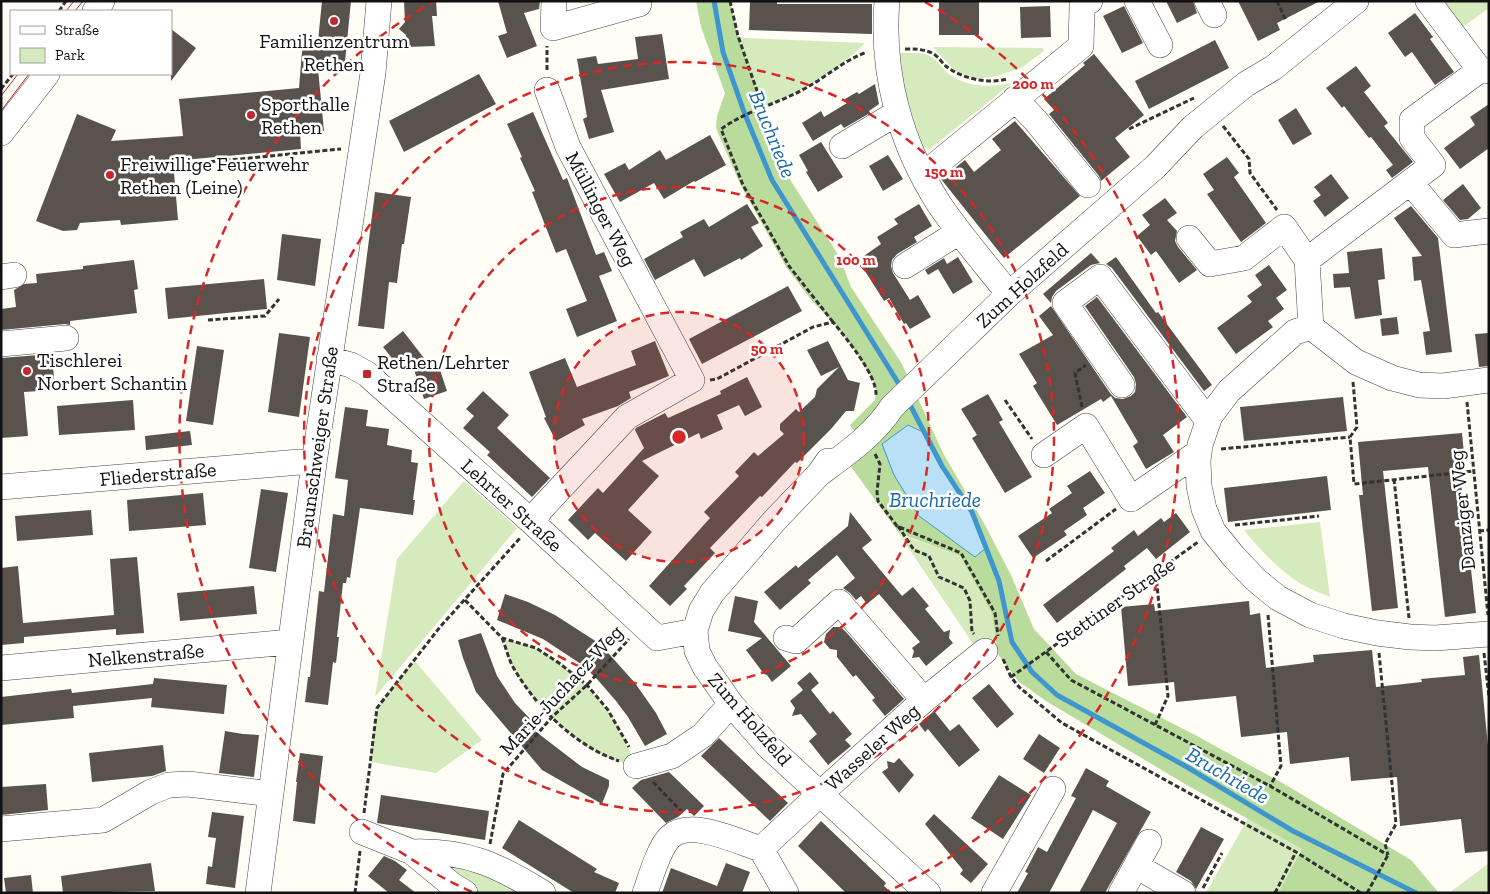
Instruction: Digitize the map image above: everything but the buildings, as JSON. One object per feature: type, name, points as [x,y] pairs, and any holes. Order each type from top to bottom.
[{"type":"street","name":"Braunschweiger Straße","points":[[258,893],[314,463],[373,73],[379,1]]},
{"type":"street","points":[[554,1],[553,28],[639,3]]},
{"type":"street","points":[[887,1],[886,49],[890,82],[897,114],[908,145],[938,202],[959,232],[1009,294]]},
{"type":"street","points":[[923,175],[1081,46],[1082,6],[1090,1]]},
{"type":"street","points":[[1137,1],[1160,45]]},
{"type":"street","name":"Zum Holzfeld","points":[[928,893],[768,746],[731,704],[705,667],[697,651],[695,631],[701,611],[712,593],[775,520],[819,474],[836,450],[877,414],[884,403],[923,378],[1009,294],[1155,167],[1173,147],[1216,116],[1246,84],[1273,68],[1356,1]]},
{"type":"street","points":[[1307,260],[1433,165],[1412,138],[1412,120],[1484,70],[1428,1]]},
{"type":"street","points":[[3,127],[46,75]]},
{"type":"street","name":"Müllinger Weg","points":[[547,90],[568,147],[692,380]]},
{"type":"street","points":[[1021,94],[1036,121],[1088,185]]},
{"type":"street","points":[[842,146],[897,114]]},
{"type":"street","points":[[1410,182],[1454,235],[1489,231]]},
{"type":"street","points":[[1189,238],[1210,264],[1244,258],[1284,227],[1307,260],[1311,326],[1356,362],[1392,378],[1419,385],[1443,386],[1477,381]]},
{"type":"street","points":[[905,266],[959,232]]},
{"type":"street","points":[[1122,385],[1065,303],[1100,278],[1208,421]]},
{"type":"street","points":[[1311,326],[1296,332],[1229,391],[1208,421],[1199,448],[1198,461],[1199,486],[1204,509],[1212,530],[1239,563],[1256,580],[1278,598],[1310,615],[1344,626],[1410,637],[1435,638],[1489,634]]},
{"type":"street","points":[[1,344],[66,338]]},
{"type":"street","name":"Lehrter Straße","points":[[330,359],[351,365],[367,374],[533,523],[657,638],[695,631]]},
{"type":"street","points":[[533,523],[540,510],[627,417],[692,380]]},
{"type":"street","name":"Zum Holzfeld","points":[[819,474],[882,423],[884,403]]},
{"type":"street","points":[[1044,455],[1086,426],[1130,499],[1199,448]]},
{"type":"street","name":"Fliederstraße","points":[[1,487],[300,462],[314,463]]},
{"type":"street","name":"Wasseler Weg","points":[[786,638],[796,641],[840,602],[924,700]]},
{"type":"street","name":"Nelkenstraße","points":[[1,668],[290,642]]},
{"type":"street","name":"Wasseler Weg","points":[[761,850],[924,700],[995,648]]},
{"type":"street","points":[[636,766],[672,756],[703,735],[731,704]]},
{"type":"street","points":[[1,829],[103,820],[151,792],[169,785],[188,784],[271,794]]},
{"type":"street","points":[[994,893],[1053,789]]},
{"type":"street","points":[[645,893],[662,848],[671,836],[686,829],[705,831],[761,850],[786,893]]},
{"type":"street","points":[[362,832],[412,852],[452,885],[465,893]]},
{"type":"street","points":[[1121,893],[1149,842]]},
{"type":"street","points":[[412,852],[436,851],[462,855],[487,862],[543,893]]},
{"type":"street","points":[[1136,866],[1183,893]]},
{"type":"path","points":[[730,1],[738,36],[763,108]]},
{"type":"path","points":[[1277,1],[1286,20]]},
{"type":"path","points":[[547,90],[547,41],[553,28]]},
{"type":"path","points":[[884,403],[876,390],[872,378],[852,346],[788,266],[743,185],[721,129],[732,121],[804,89],[865,52],[886,49],[920,49],[934,54],[948,67],[964,77],[1000,81],[1016,76],[1021,94]]},
{"type":"path","points":[[1,89],[12,75]]},
{"type":"path","points":[[1129,129],[1200,95],[1249,159],[1250,173],[1277,211],[1284,227]]},
{"type":"path","points":[[188,164],[362,148]]},
{"type":"path","points":[[208,320],[266,316],[279,300]]},
{"type":"path","points":[[692,380],[717,379],[813,327],[834,322]]},
{"type":"path","points":[[1086,426],[1075,373],[1100,354]]},
{"type":"path","points":[[1356,362],[1352,373],[1357,427],[1350,437],[1354,484],[1474,471]]},
{"type":"path","name":"Danziger Weg","points":[[1477,381],[1474,471],[1488,609],[1489,634],[1484,644],[1489,697]]},
{"type":"path","points":[[1005,400],[1044,455]]},
{"type":"path","points":[[1199,448],[1211,449],[1350,437]]},
{"type":"path","points":[[862,441],[877,457],[880,464],[878,501],[914,550],[930,556],[939,577],[964,588],[970,601],[972,632],[995,648],[1011,677],[1019,687],[1062,723],[1296,852],[1361,893]]},
{"type":"path","points":[[1394,479],[1410,637]]},
{"type":"path","points":[[1046,561],[1130,499]]},
{"type":"path","points":[[1212,530],[1319,516]]},
{"type":"path","points":[[355,893],[377,708],[440,627],[533,523]]},
{"type":"path","points":[[897,526],[961,553],[995,613],[995,648]]},
{"type":"path","name":"Stettiner Straße","points":[[1011,677],[1018,674],[1156,574],[1212,530]]},
{"type":"path","points":[[1479,531],[1489,530]]},
{"type":"path","points":[[1155,725],[1168,696],[1156,574]]},
{"type":"path","points":[[1270,786],[1281,766],[1268,612],[1278,598]]},
{"type":"path","points":[[465,600],[502,638],[513,666],[531,694],[552,717],[579,741],[604,756],[636,766]]},
{"type":"path","name":"Marie-Juchacz-Weg","points":[[487,862],[503,774],[552,717],[587,685],[642,626]]},
{"type":"path","points":[[1368,893],[1388,854],[1384,844],[1396,824],[1378,633]]},
{"type":"path","points":[[502,638],[536,648],[587,685],[608,710],[623,734],[636,766],[684,814],[686,829]]},
{"type":"path","points":[[1046,652],[1071,680],[1270,786],[1388,854]]},
{"type":"path","points":[[1200,893],[1222,852]]},
{"type":"path","points":[[1275,893],[1296,852]]},
{"type":"green space","points":[[696,1],[730,1],[738,36],[780,164],[839,256],[851,287],[902,364],[943,453],[985,525],[1011,575],[1034,629],[1076,674],[1197,736],[1286,785],[1411,860],[1439,893],[1278,893],[1302,849],[1185,784],[1046,701],[1018,681],[998,654],[992,614],[960,556],[899,533],[847,461],[855,432],[850,425],[875,400],[876,390],[872,378],[852,346],[833,322],[812,301],[786,267],[740,184],[716,128],[717,116],[725,93],[701,27]]},
{"type":"green space","points":[[1439,1],[1489,1],[1489,8],[1460,29]]},
{"type":"green space","points":[[738,36],[745,38],[865,43],[842,64],[805,88],[763,108]]},
{"type":"green space","points":[[933,47],[1043,48],[1044,51],[1021,68],[997,76],[977,79],[955,71]]},
{"type":"green space","points":[[900,53],[919,53],[930,56],[950,75],[973,85],[989,86],[1013,82],[930,149],[924,147],[911,113],[905,90]]},
{"type":"green space","points":[[464,481],[517,528],[375,697],[397,559]]},
{"type":"green space","points":[[1320,522],[1330,597],[1301,584],[1285,573],[1244,530]]},
{"type":"green space","points":[[899,534],[960,556],[992,614],[996,637],[978,651]]},
{"type":"green space","points":[[503,639],[529,646],[545,653],[581,681],[610,713],[636,766],[603,756],[564,729],[539,703],[519,677],[512,665]]},
{"type":"green space","points":[[414,660],[482,740],[436,773],[370,762],[377,708]]},
{"type":"green space","points":[[1248,818],[1302,849],[1278,893],[1206,893]]},
{"type":"green space","points":[[436,851],[543,893],[465,893]]},
{"type":"green space","points":[[1489,863],[1489,893],[1449,893]]},
{"type":"water","name":"Bruchriede","points":[[908,425],[925,433],[942,466],[972,512],[986,548],[975,557],[919,516],[894,475],[882,444]]},
{"type":"waterway","name":"Bruchriede","points":[[714,1],[723,52],[744,112],[772,180],[902,389]]},
{"type":"waterway","name":"Bruchriede","points":[[908,401],[942,466],[972,512],[999,581],[1012,642],[1032,672],[1057,695],[1187,767],[1293,831],[1416,893]]},
{"type":"tram line","points":[[67,10],[74,1]]},
{"type":"tram line","points":[[76,10],[83,1]]},
{"type":"tram line","points":[[1,96],[17,75]]},
{"type":"tram line","points":[[1,111],[28,75]]},
{"type":"place","name":"Familienzentrum Rethen","points":[[334,21]]},
{"type":"place","name":"Sporthalle Rethen","points":[[251,115]]},
{"type":"place","name":"Freiwillige Feuerwehr Rethen (Leine)","points":[[110,175]]},
{"type":"place","name":"Tischlerei Norbert Schantin","points":[[27,371]]},
{"type":"place","name":"Rethen/Lehrter Straße","points":[[367,374]]}]
